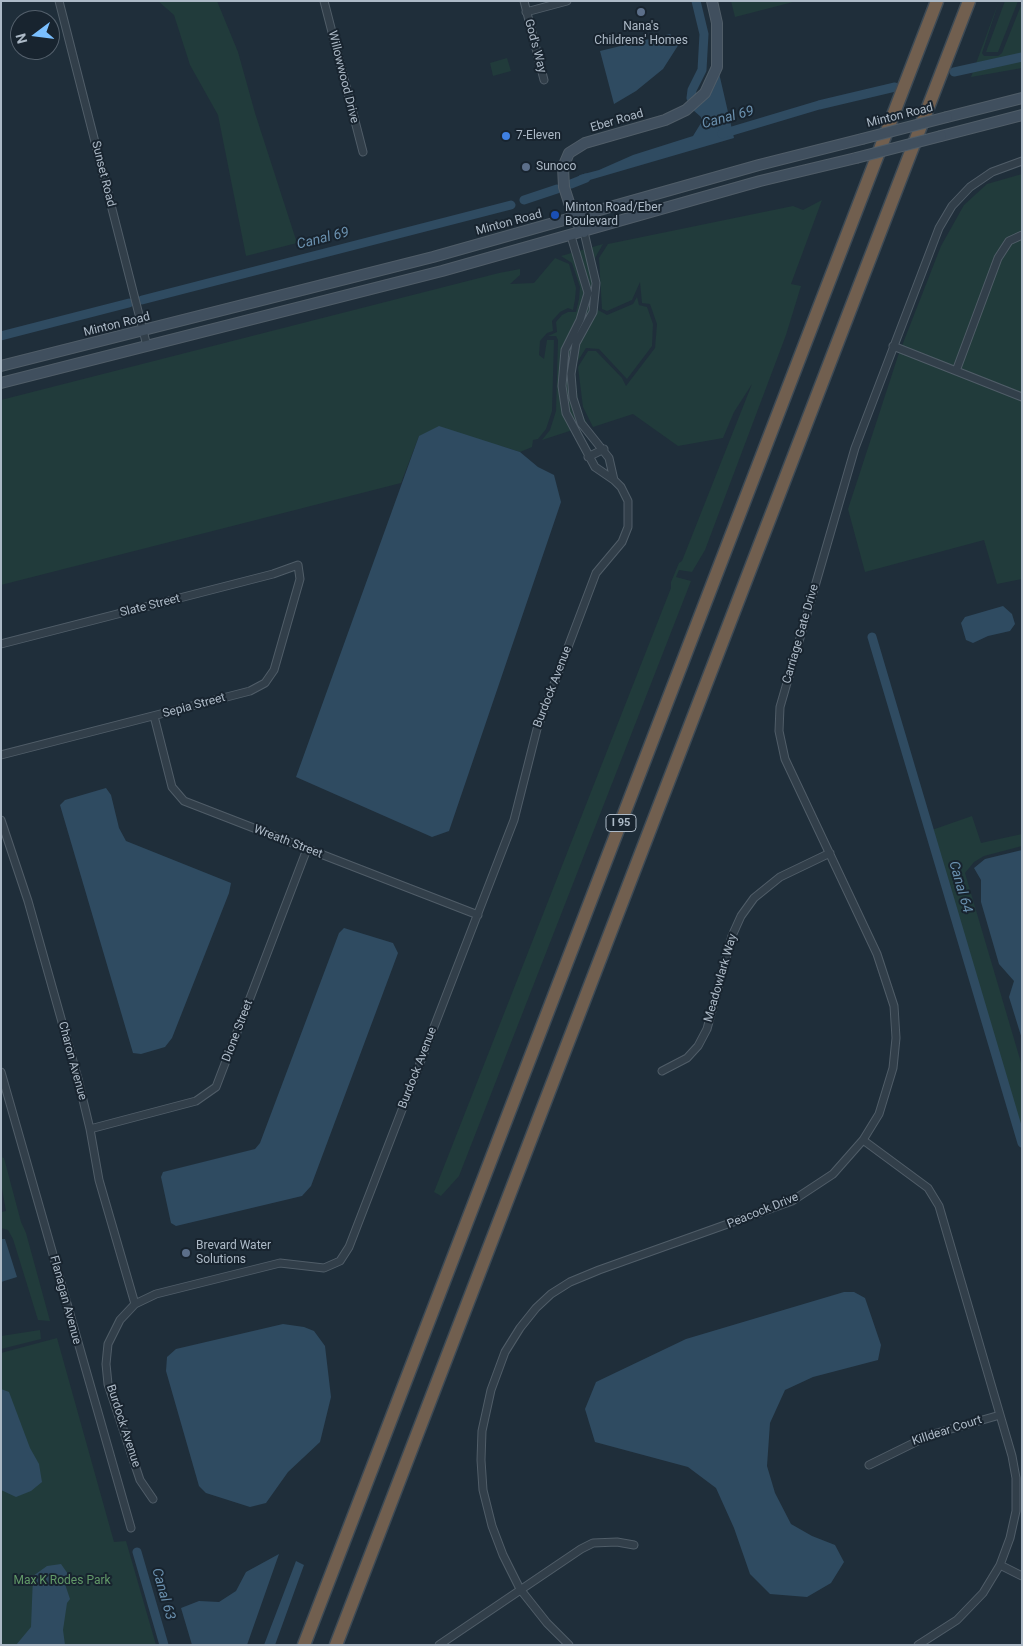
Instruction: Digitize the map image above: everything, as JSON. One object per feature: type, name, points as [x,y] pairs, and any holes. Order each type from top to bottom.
[{"type":"highway","name":"I 95","points":[[304,1645],[937,1]]},
{"type":"highway","name":"I 95","points":[[336,1645],[969,1]]},
{"type":"main road","name":"Eber Road","points":[[584,232],[574,218],[562,176],[569,153],[585,144],[649,126],[686,110],[705,93],[717,67],[717,23],[712,1]]},
{"type":"main road","name":"Minton Road","points":[[1,366],[143,331],[574,218],[759,164],[1022,98]]},
{"type":"main road","points":[[1,383],[571,236],[760,181],[1022,115]]},
{"type":"main road","name":"Eber Road","points":[[571,236],[574,218]]},
{"type":"street","name":"Sunset Road","points":[[59,1],[147,346]]},
{"type":"street","name":"Willowwood Drive","points":[[324,1],[363,152]]},
{"type":"street","name":"God's Way","points":[[524,1],[544,80]]},
{"type":"street","name":"God's Way","points":[[526,12],[567,1]]},
{"type":"street","name":"Carriage Gate Drive","points":[[863,1140],[879,1114],[893,1068],[896,1038],[894,1006],[877,954],[784,759],[779,732],[780,707],[855,448],[939,228],[952,206],[970,187],[992,172],[1022,161]]},
{"type":"street","name":"Burdock Avenue","points":[[153,1499],[140,1480],[108,1384],[106,1364],[108,1344],[120,1320],[135,1304],[156,1294],[280,1262],[324,1268],[340,1261],[349,1246],[514,820],[537,729],[596,574],[622,542],[628,527],[628,502],[621,488],[614,480],[595,467],[575,433],[566,413],[562,386],[565,350],[583,322],[593,312],[596,283],[584,232]]},
{"type":"street","points":[[956,371],[998,258],[1010,241],[1022,235]]},
{"type":"street","name":"Burdock Avenue","points":[[571,236],[588,293],[571,374],[573,398],[583,425],[604,449],[609,458],[614,480]]},
{"type":"street","points":[[893,346],[1022,397]]},
{"type":"street","points":[[562,386],[572,386]]},
{"type":"street","points":[[575,433],[583,425]]},
{"type":"street","points":[[588,457],[604,449]]},
{"type":"street","name":"Slate Street","points":[[1,644],[273,574],[298,565]]},
{"type":"street","name":"Sepia Street","points":[[1,755],[250,691],[265,683],[274,670],[300,579],[298,565]]},
{"type":"street","name":"Wreath Street","points":[[154,716],[172,788],[184,801],[478,915]]},
{"type":"street","name":"Charon Avenue","points":[[1,820],[28,901],[90,1129],[99,1180],[135,1304]]},
{"type":"street","name":"Dione Street","points":[[90,1129],[196,1100],[216,1087],[307,850]]},
{"type":"street","name":"Meadowlark Way","points":[[662,1071],[687,1058],[698,1046],[707,1029],[732,936],[741,916],[754,898],[780,877],[830,854]]},
{"type":"street","name":"Flanagan Avenue","points":[[1,1072],[131,1528]]},
{"type":"street","points":[[863,1140],[928,1188],[939,1206],[1000,1415],[1016,1478],[1016,1511],[1010,1538],[1000,1565],[983,1593],[957,1620],[918,1645]]},
{"type":"street","name":"Peacock Drive","points":[[570,1645],[547,1623],[520,1589],[503,1556],[492,1526],[483,1490],[482,1431],[490,1390],[505,1352],[520,1328],[536,1308],[570,1282],[792,1201],[833,1174],[863,1140]]},
{"type":"street","name":"Killdear Court","points":[[869,1465],[930,1435],[1000,1415]]},
{"type":"street","points":[[439,1645],[581,1549],[594,1543],[618,1542],[634,1545]]},
{"type":"street","points":[[1000,1565],[1022,1576]]},
{"type":"green space","points":[[158,1],[217,1],[238,52],[255,113],[297,243],[246,256],[218,115],[190,65],[174,15]]},
{"type":"green space","points":[[731,1],[797,1],[735,17]]},
{"type":"green space","points":[[999,1],[982,53],[984,56],[998,56],[1002,53],[1022,3],[1022,68],[971,77]]},
{"type":"green space","points":[[1005,1],[1018,1],[998,52],[986,52]]},
{"type":"green space","points":[[507,58],[511,71],[493,76],[490,63]]},
{"type":"green space","points":[[1022,174],[1022,579],[997,584],[984,540],[865,572],[848,509],[898,356],[941,246],[964,205],[987,184]]},
{"type":"green space","points":[[822,200],[791,284],[801,286],[786,335],[705,550],[692,572],[679,570],[676,577],[691,581],[459,1176],[441,1196],[434,1192],[671,588],[671,582],[679,563],[682,561],[752,384],[734,412],[723,438],[678,446],[633,414],[593,427],[583,407],[578,367],[588,351],[596,351],[622,378],[626,386],[655,348],[657,324],[650,304],[642,303],[640,282],[632,300],[607,311],[602,309],[599,258],[608,244],[793,206],[803,210]]},
{"type":"green space","points":[[603,244],[595,258],[598,310],[607,315],[633,304],[637,297],[639,305],[647,307],[653,324],[652,346],[627,379],[599,349],[586,348],[574,367],[579,408],[588,425],[542,440],[550,430],[556,411],[558,340],[556,336],[548,336],[557,332],[556,322],[562,315],[568,312],[576,312],[579,299],[580,287],[572,263],[561,256]]},
{"type":"green space","points":[[555,258],[569,264],[576,288],[575,299],[573,310],[568,308],[560,312],[552,321],[553,331],[547,333],[540,341],[539,355],[544,359],[547,340],[554,340],[552,411],[546,429],[538,439],[533,440],[532,447],[520,452],[501,446],[419,436],[401,483],[1,585],[1,400],[499,273],[520,269],[520,275],[510,284],[534,283]]},
{"type":"green space","points":[[972,816],[981,843],[1022,834],[1022,846],[984,856],[974,862],[965,873],[1022,1066],[1022,1146],[929,831]]},
{"type":"green space","points":[[1,1157],[4,1158],[50,1321],[38,1320],[13,1239],[8,1230],[1,1228],[1,1212],[6,1211],[1,1183]]},
{"type":"green space","points":[[40,1330],[41,1339],[1,1349],[1,1336]]},
{"type":"green space","name":"Max K Rodes Park","points":[[57,1338],[114,1542],[126,1541],[156,1645],[1,1645],[1,1353]]},
{"type":"water","points":[[670,34],[679,44],[663,69],[636,91],[614,104],[600,51]]},
{"type":"water","points":[[719,73],[734,138],[576,184],[575,179],[580,175],[599,170],[633,155],[693,136],[701,123],[701,117],[693,110]]},
{"type":"water","points":[[439,426],[520,452],[538,467],[554,475],[561,502],[449,831],[432,837],[296,777],[419,436]]},
{"type":"water","points":[[1003,606],[1012,614],[1015,624],[1010,631],[988,636],[973,643],[966,640],[961,623],[965,617]]},
{"type":"water","points":[[106,788],[111,795],[119,828],[126,841],[231,883],[229,893],[172,1038],[165,1047],[141,1054],[133,1053],[60,805],[65,800]]},
{"type":"water","points":[[1022,850],[1022,1039],[1009,997],[1014,981],[999,964],[981,902],[981,880],[974,868],[985,859]]},
{"type":"water","points":[[344,928],[393,943],[398,953],[311,1186],[302,1196],[176,1226],[171,1223],[161,1177],[163,1172],[255,1149],[260,1143],[339,933]]},
{"type":"water","points":[[1,1239],[5,1239],[17,1277],[1,1282]]},
{"type":"water","points":[[844,1292],[854,1292],[865,1298],[881,1345],[878,1360],[813,1377],[785,1390],[770,1423],[767,1466],[775,1493],[791,1524],[812,1536],[835,1545],[844,1562],[831,1583],[807,1597],[770,1594],[750,1574],[734,1528],[716,1488],[688,1467],[595,1442],[585,1409],[596,1382],[686,1339]]},
{"type":"water","points":[[283,1324],[304,1327],[314,1331],[325,1346],[331,1397],[320,1442],[288,1472],[266,1503],[250,1507],[206,1493],[199,1486],[166,1371],[167,1357],[176,1349]]},
{"type":"water","points":[[1,1389],[9,1392],[30,1448],[39,1464],[42,1482],[31,1491],[16,1497],[1,1490]]},
{"type":"water","points":[[279,1554],[247,1645],[192,1645],[181,1608],[199,1601],[219,1602],[236,1591],[246,1572]]},
{"type":"water","points":[[296,1561],[304,1565],[275,1645],[264,1645]]},
{"type":"water","points":[[61,1564],[68,1574],[65,1584],[70,1599],[67,1603],[63,1630],[65,1645],[16,1645],[31,1627],[33,1576],[47,1566]]},
{"type":"waterway","points":[[691,98],[692,90],[702,70],[704,34],[696,1]]},
{"type":"waterway","name":"Canal 69","points":[[954,72],[1022,57]]},
{"type":"waterway","name":"Canal 69","points":[[722,134],[819,105],[895,87]]},
{"type":"waterway","name":"Canal 69","points":[[571,184],[586,178]]},
{"type":"waterway","name":"Canal 69","points":[[524,200],[557,189]]},
{"type":"waterway","name":"Canal 69","points":[[142,300],[511,205]]},
{"type":"waterway","name":"Canal 69","points":[[1,336],[129,303]]},
{"type":"waterway","name":"Canal 64","points":[[872,637],[1022,1143]]},
{"type":"waterway","name":"Canal 63","points":[[137,1552],[164,1645]]},
{"type":"place","name":"Nana's Childrens' Homes","points":[[641,12]]},
{"type":"place","name":"7-Eleven","points":[[506,136]]},
{"type":"place","name":"Sunoco","points":[[526,167]]},
{"type":"place","name":"Minton Road/Eber Boulevard","points":[[555,215]]},
{"type":"place","name":"Brevard Water Solutions","points":[[186,1253]]}]
